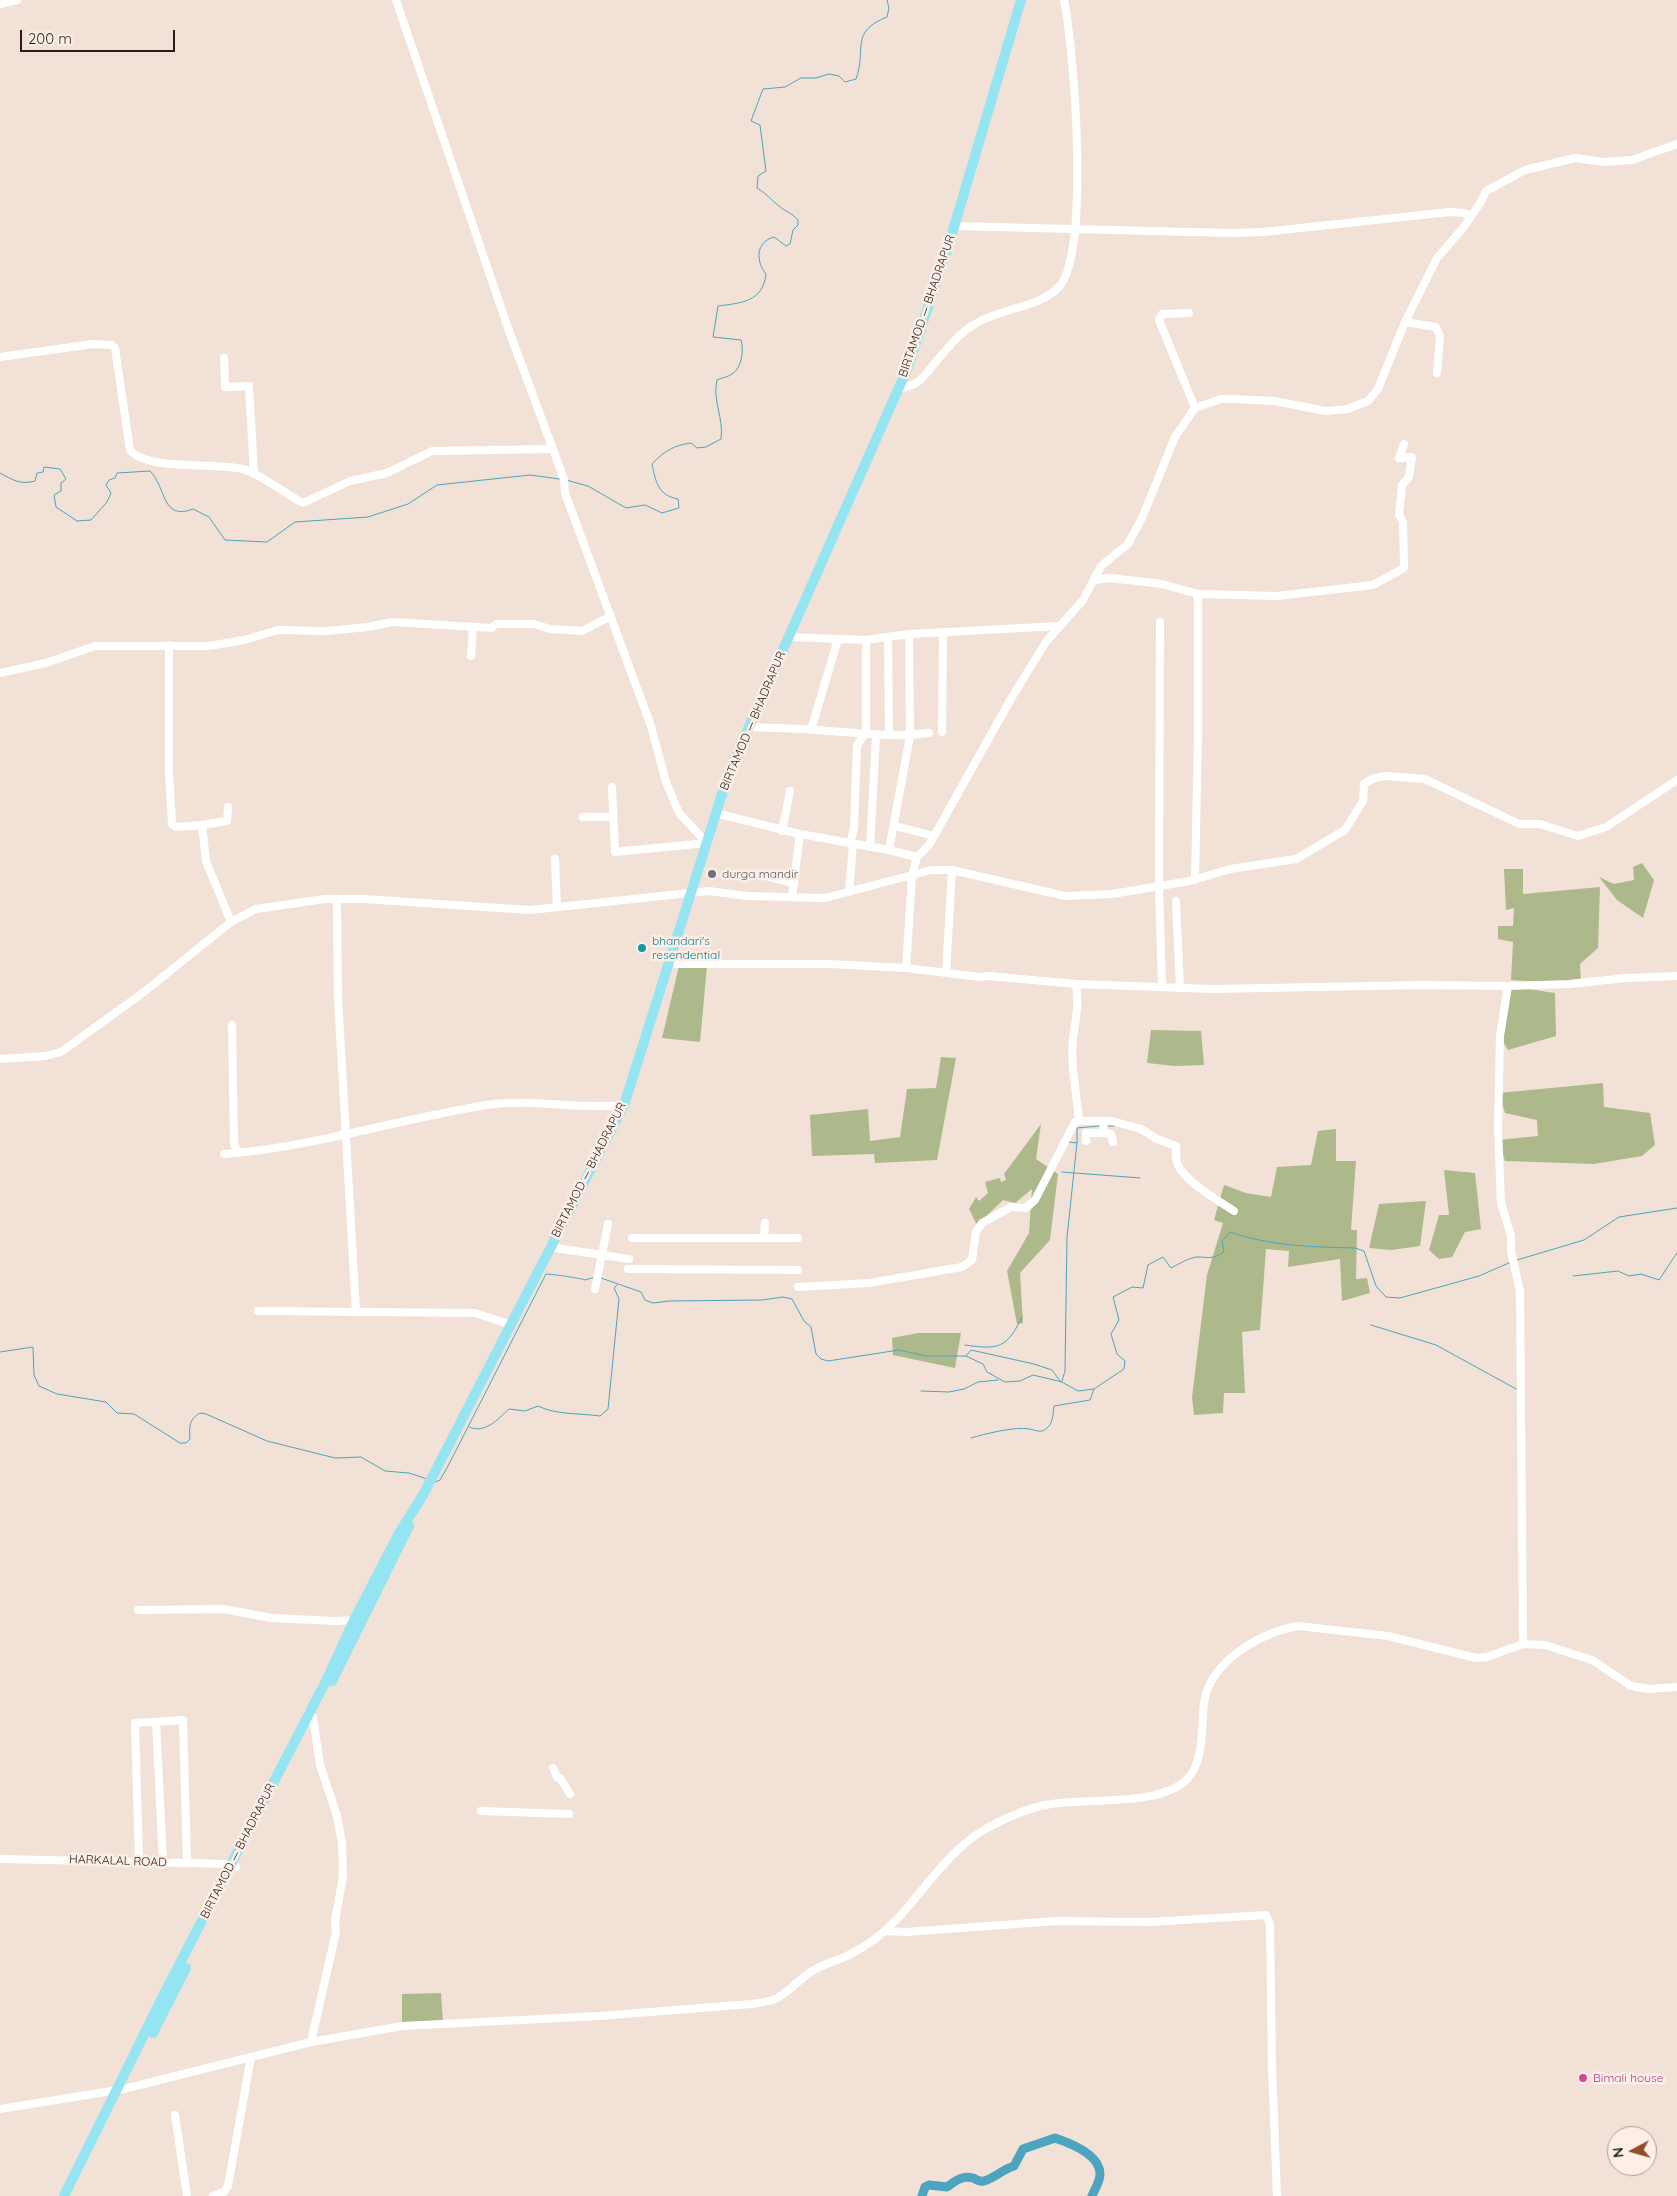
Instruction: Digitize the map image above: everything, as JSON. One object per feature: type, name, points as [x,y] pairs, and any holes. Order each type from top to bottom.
[{"type":"main road","name":"BIRTAMOD — BHADRAPUR","points":[[71,2196],[163,1996],[194,1945],[310,1715],[406,1534],[416,1509],[510,1324],[624,1105],[729,772],[908,367],[954,226],[1021,0]]},
{"type":"main road","name":"BIRTAMOD — BHADRAPUR","points":[[310,1715],[354,1620],[398,1535],[416,1509]]},
{"type":"main road","name":"BIRTAMOD — BHADRAPUR","points":[[64,2196],[121,2089]]},
{"type":"street","points":[[0,4],[17,0]]},
{"type":"street","points":[[396,0],[551,448],[564,479],[565,493],[652,726],[666,782],[679,813],[707,843]]},
{"type":"street","points":[[898,389],[917,382],[949,346],[974,324],[1000,311],[1027,305],[1058,288],[1067,272],[1076,228],[1076,110],[1064,0]]},
{"type":"street","points":[[906,968],[912,875],[917,857],[924,852],[934,836],[1012,697],[1046,642],[1083,600],[1101,566],[1128,544],[1142,518],[1175,437],[1195,408],[1221,399],[1234,398],[1267,400],[1326,411],[1348,409],[1368,401],[1378,389],[1405,322],[1437,258],[1471,216],[1486,191],[1525,170],[1575,158],[1604,162],[1632,160],[1677,144]]},
{"type":"street","points":[[954,226],[1231,233],[1273,231],[1450,212],[1464,213],[1471,216]]},
{"type":"street","points":[[1189,313],[1162,314],[1159,320],[1195,408]]},
{"type":"street","points":[[1405,322],[1436,327],[1440,336],[1437,373]]},
{"type":"street","points":[[0,357],[94,344],[112,345],[115,348],[130,450],[134,454],[160,462],[245,470],[303,503],[350,480],[387,473],[432,451],[551,448]]},
{"type":"street","points":[[224,358],[225,388],[249,386],[254,474]]},
{"type":"street","points":[[1094,580],[1110,578],[1162,584],[1198,594],[1277,596],[1343,590],[1373,585],[1404,568],[1403,522],[1399,515],[1402,485],[1409,477],[1412,457],[1398,458],[1404,444]]},
{"type":"street","points":[[1195,880],[1198,594]]},
{"type":"street","points":[[0,673],[54,661],[95,646],[209,646],[244,640],[278,630],[326,631],[368,627],[392,622],[454,625],[472,628],[492,628],[496,624],[516,623],[534,624],[550,630],[582,631],[611,616]]},
{"type":"street","points":[[1160,622],[1159,886],[1162,987]]},
{"type":"street","points":[[789,637],[866,640],[909,634],[1059,626]]},
{"type":"street","points":[[471,656],[472,628]]},
{"type":"street","points":[[942,732],[943,632]]},
{"type":"street","points":[[889,850],[895,826],[910,736],[909,634]]},
{"type":"street","points":[[888,638],[889,735]]},
{"type":"street","points":[[811,730],[838,639]]},
{"type":"street","points":[[849,892],[854,828],[857,745],[866,734],[866,640]]},
{"type":"street","points":[[170,645],[169,772],[172,824],[176,827],[227,821],[228,807]]},
{"type":"street","points":[[749,727],[876,736],[910,736],[929,733]]},
{"type":"street","points":[[870,847],[876,736]]},
{"type":"street","points":[[0,1059],[46,1056],[61,1052],[144,992],[231,922],[256,909],[337,899],[530,910],[691,892],[825,898],[931,870],[952,870],[1065,896],[1112,894],[1195,880],[1230,869],[1296,859],[1344,830],[1363,801],[1364,784],[1374,778],[1386,776],[1426,779],[1519,824],[1540,824],[1578,836],[1606,827],[1677,780]]},
{"type":"street","points":[[612,787],[616,852],[707,843]]},
{"type":"street","points":[[782,831],[790,791]]},
{"type":"street","points":[[715,813],[782,831],[889,850],[917,857]]},
{"type":"street","points":[[583,817],[613,817]]},
{"type":"street","points":[[202,825],[206,861],[231,922]]},
{"type":"street","points":[[895,826],[934,836]]},
{"type":"street","points":[[792,896],[800,834]]},
{"type":"street","points":[[555,859],[557,908]]},
{"type":"street","points":[[946,973],[952,870]]},
{"type":"street","points":[[762,875],[794,883]]},
{"type":"street","points":[[337,899],[338,998],[356,1312]]},
{"type":"street","points":[[1176,901],[1180,988]]},
{"type":"street","points":[[669,964],[830,964],[906,968],[980,978],[989,976],[1076,984],[1180,988],[1508,986],[1569,984],[1607,979],[1677,976]]},
{"type":"street","points":[[1076,984],[1079,1009],[1073,1038],[1073,1060],[1079,1120]]},
{"type":"street","points":[[1508,986],[1500,1036],[1498,1127],[1501,1203],[1511,1236],[1513,1258],[1520,1291],[1523,1644]]},
{"type":"street","points":[[232,1025],[234,1144],[239,1153]]},
{"type":"street","points":[[224,1154],[347,1136],[488,1105],[524,1103],[583,1107],[624,1105]]},
{"type":"street","points":[[798,1287],[869,1283],[962,1267],[972,1260],[976,1232],[982,1224],[1011,1206],[1026,1208],[1036,1200],[1075,1122],[1079,1120],[1104,1120],[1141,1129],[1157,1139],[1176,1146],[1179,1168],[1190,1179],[1234,1211]]},
{"type":"street","points":[[1104,1120],[1104,1133]]},
{"type":"street","points":[[1086,1141],[1086,1133],[1104,1133],[1111,1134],[1113,1142]]},
{"type":"street","points":[[764,1238],[765,1223]]},
{"type":"street","points":[[595,1289],[608,1224]]},
{"type":"street","points":[[632,1238],[798,1238]]},
{"type":"street","points":[[550,1247],[629,1259]]},
{"type":"street","points":[[628,1269],[798,1270]]},
{"type":"street","points":[[258,1311],[475,1314],[510,1324]]},
{"type":"street","points":[[138,1610],[224,1609],[271,1618],[354,1620]]},
{"type":"street","points":[[0,2110],[121,2089],[311,2042],[402,2026],[600,2016],[751,2004],[773,2000],[814,1970],[854,1952],[885,1931],[943,1867],[987,1828],[1044,1805],[1119,1801],[1155,1794],[1176,1787],[1187,1780],[1198,1758],[1205,1701],[1210,1687],[1222,1669],[1252,1642],[1284,1629],[1298,1626],[1388,1636],[1476,1658],[1487,1657],[1523,1644],[1544,1645],[1592,1660],[1631,1686],[1649,1689],[1677,1687]]},
{"type":"street","points":[[310,1715],[320,1765],[340,1826],[343,1876],[335,1921],[336,1932],[311,2042]]},
{"type":"street","points":[[139,1861],[135,1723],[183,1720],[187,1863]]},
{"type":"street","points":[[156,1722],[163,1862]]},
{"type":"street","points":[[553,1768],[557,1777],[560,1778],[570,1794]]},
{"type":"street","points":[[482,1811],[569,1814]]},
{"type":"street","name":"HARKALAL ROAD","points":[[0,1859],[139,1861],[234,1866]]},
{"type":"street","points":[[885,1931],[906,1932],[1057,1921],[1150,1922],[1266,1915],[1270,1924],[1272,2067],[1277,2196]]},
{"type":"street","points":[[213,2196],[224,2192],[228,2186],[251,2057]]},
{"type":"street","points":[[175,2115],[187,2196]]},
{"type":"green space","points":[[1642,863],[1654,880],[1643,918],[1617,900],[1599,877],[1614,884],[1634,880],[1633,867]]},
{"type":"green space","points":[[1504,869],[1523,869],[1523,894],[1600,887],[1598,948],[1580,964],[1581,982],[1569,984],[1511,980],[1513,942],[1498,939],[1498,926],[1513,926],[1514,908],[1506,910]]},
{"type":"green space","points":[[679,966],[707,966],[700,1042],[662,1038]]},
{"type":"green space","points":[[1508,986],[1555,993],[1556,1036],[1508,1050],[1500,1036]]},
{"type":"green space","points":[[1151,1030],[1201,1031],[1204,1065],[1175,1066],[1147,1063]]},
{"type":"green space","points":[[941,1057],[956,1058],[937,1160],[875,1163],[874,1154],[812,1156],[810,1115],[868,1109],[870,1141],[900,1137],[907,1089],[936,1088]]},
{"type":"green space","points":[[1603,1083],[1604,1107],[1650,1113],[1655,1145],[1642,1156],[1594,1164],[1505,1161],[1498,1140],[1538,1136],[1537,1120],[1505,1113],[1499,1093]]},
{"type":"green space","points":[[1041,1124],[1036,1159],[1058,1174],[1050,1240],[1020,1273],[1023,1323],[1017,1324],[1007,1271],[1029,1233],[1032,1189],[1015,1203],[1003,1200],[977,1225],[969,1209],[976,1197],[979,1201],[988,1193],[985,1182],[1000,1178],[1001,1182],[1006,1180],[1004,1174]]},
{"type":"green space","points":[[1336,1129],[1336,1161],[1356,1161],[1351,1230],[1357,1230],[1356,1279],[1367,1278],[1370,1293],[1342,1301],[1340,1259],[1288,1267],[1289,1251],[1266,1249],[1260,1330],[1242,1332],[1245,1393],[1224,1393],[1223,1413],[1194,1415],[1192,1397],[1207,1275],[1223,1223],[1214,1220],[1224,1185],[1246,1193],[1271,1197],[1277,1167],[1311,1165],[1318,1131]]},
{"type":"green space","points":[[1444,1170],[1475,1173],[1481,1229],[1465,1232],[1452,1257],[1439,1259],[1429,1250],[1439,1215],[1449,1215]]},
{"type":"green space","points":[[1426,1201],[1420,1246],[1391,1250],[1369,1248],[1379,1204]]},
{"type":"green space","points":[[918,1333],[961,1333],[955,1368],[893,1355],[892,1338]]},
{"type":"green space","points":[[441,1993],[443,2023],[402,2026],[402,1994]]},
{"type":"waterway","points":[[566,480],[588,486],[626,508],[645,505],[662,513],[679,508],[678,499],[666,495],[659,487],[652,464],[660,456],[679,445],[691,443],[697,448],[706,447],[721,439],[721,424],[716,395],[717,380],[729,376],[738,368],[742,349],[741,340],[713,337],[718,306],[743,302],[756,296],[764,283],[766,274],[760,264],[760,248],[763,243],[774,237],[786,246],[790,244],[793,230],[798,225],[796,218],[757,188],[758,176],[766,171],[760,125],[751,121],[763,89],[785,87],[801,78],[816,78],[829,74],[839,76],[845,82],[856,79],[863,35],[875,23],[887,17],[889,8],[887,0]]},
{"type":"waterway","points":[[0,473],[13,480],[25,482],[35,481],[37,473],[43,472],[44,467],[60,469],[66,479],[61,483],[61,491],[54,495],[56,507],[77,521],[91,520],[107,502],[111,493],[106,485],[109,480],[115,478],[117,473],[150,471],[166,501],[175,511],[183,512],[193,509],[209,517],[225,540],[267,542],[295,522],[368,517],[408,504],[437,485],[530,475],[560,479]]},
{"type":"waterway","points":[[1069,1142],[1077,1143],[1077,1128],[1099,1126]]},
{"type":"waterway","points":[[1106,1126],[1114,1126]]},
{"type":"waterway","points":[[1062,1381],[1065,1371],[1067,1237],[1077,1143]]},
{"type":"waterway","points":[[1062,1172],[1140,1178]]},
{"type":"waterway","points":[[1517,1260],[1584,1240],[1619,1217],[1677,1208]]},
{"type":"waterway","points":[[601,1278],[641,1292],[645,1300],[653,1303],[669,1301],[762,1300],[783,1297],[792,1299],[804,1321],[811,1327],[816,1354],[821,1359],[828,1361],[899,1350],[926,1356],[966,1356],[983,1364],[987,1372],[1005,1382],[1020,1381],[1033,1375],[1062,1382],[1078,1391],[1094,1389],[1124,1369],[1125,1361],[1117,1354],[1111,1334],[1119,1320],[1113,1297],[1132,1287],[1143,1288],[1148,1265],[1163,1257],[1171,1268],[1197,1257],[1211,1258],[1220,1255],[1224,1252],[1222,1241],[1230,1232],[1276,1243],[1355,1248],[1364,1251],[1376,1286],[1386,1297],[1400,1298],[1479,1276],[1511,1262]]},
{"type":"waterway","points":[[1573,1276],[1618,1271],[1629,1276],[1641,1274],[1659,1280],[1677,1253]]},
{"type":"waterway","points":[[435,1482],[440,1480],[448,1466],[546,1274],[585,1280],[595,1277]]},
{"type":"waterway","points":[[469,1427],[475,1429],[486,1427],[509,1409],[525,1411],[538,1406],[560,1412],[600,1416],[608,1409],[619,1299],[614,1288],[617,1285]]},
{"type":"waterway","points":[[965,1345],[986,1347],[1001,1345],[1012,1335],[1022,1317]]},
{"type":"waterway","points":[[1371,1325],[1436,1345],[1518,1390]]},
{"type":"waterway","points":[[0,1352],[33,1347],[34,1375],[39,1386],[57,1394],[106,1402],[117,1413],[134,1414],[180,1443],[186,1443],[190,1439],[190,1424],[200,1413],[267,1441],[335,1458],[361,1457],[385,1471],[409,1473],[427,1479]]},
{"type":"waterway","points":[[966,1356],[971,1350],[1034,1364],[1052,1370],[1061,1382]]},
{"type":"waterway","points":[[921,1391],[949,1392],[964,1389],[978,1382],[998,1380]]},
{"type":"waterway","points":[[971,1438],[1009,1429],[1024,1428],[1043,1431],[1050,1424],[1054,1406],[1090,1400],[1094,1389]]},
{"type":"waterway","points":[[922,2196],[925,2187],[929,2185],[947,2187],[965,2177],[981,2181],[988,2180],[1014,2166],[1023,2149],[1055,2138],[1083,2150],[1090,2155],[1099,2167],[1100,2177],[1092,2196]]},
{"type":"place","name":"durga mandir","points":[[712,874]]},
{"type":"place","name":"bhandari's resendential","points":[[642,948]]},
{"type":"place","name":"Bimali house","points":[[1583,2078]]}]
